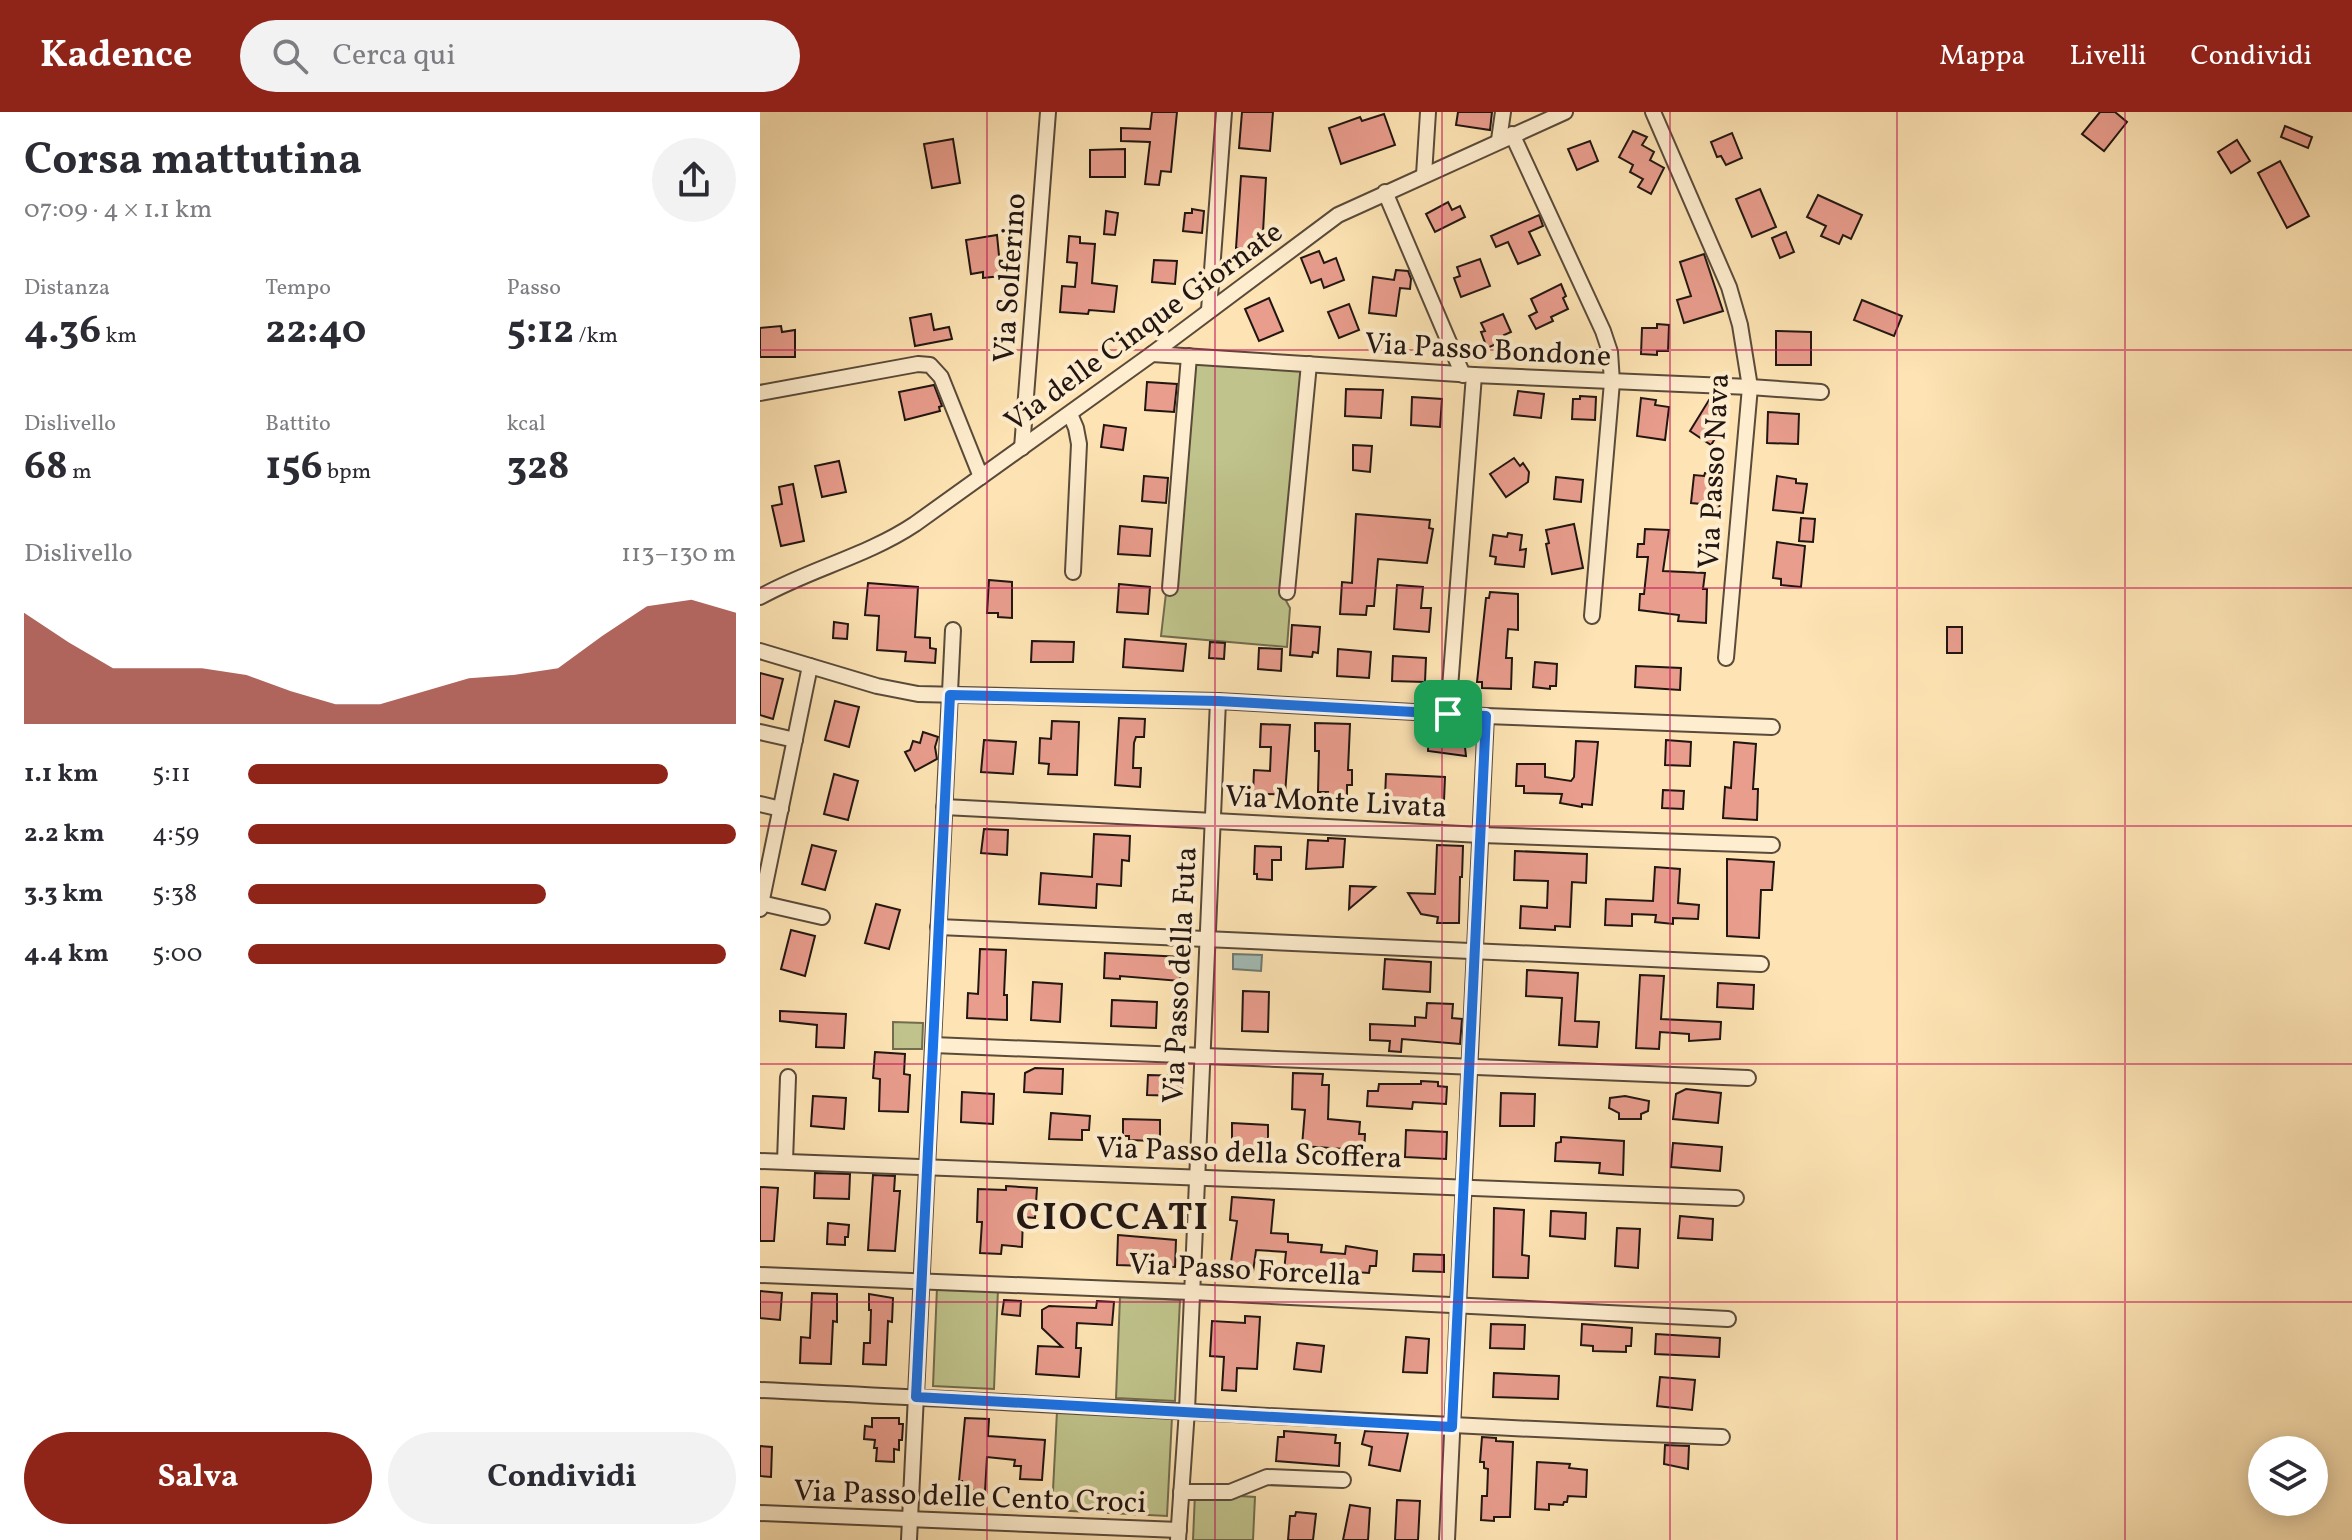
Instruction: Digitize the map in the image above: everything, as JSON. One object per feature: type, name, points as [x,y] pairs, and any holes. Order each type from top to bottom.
[{"type":"street","name":"Via Solferino","points":[[1022,448],[1048,112]]},
{"type":"street","points":[[1209,310],[1224,112]]},
{"type":"street","points":[[1424,175],[1428,112]]},
{"type":"street","points":[[1503,112],[1505,137],[1605,337],[1611,359],[1612,382],[1592,616]]},
{"type":"street","name":"Via delle Cinque Giornate","points":[[760,597],[892,538],[1070,414],[1338,215],[1565,112]]},
{"type":"street","name":"Via Passo Nava","points":[[1653,112],[1729,287],[1740,325],[1750,387],[1726,658]]},
{"type":"street","points":[[1385,192],[1468,375],[1448,714]]},
{"type":"street","name":"Via Passo Bondone","points":[[1152,354],[1468,375],[1821,392]]},
{"type":"street","points":[[1170,588],[1189,356]]},
{"type":"street","points":[[760,393],[918,364],[930,365],[941,377],[981,477]]},
{"type":"street","points":[[1287,592],[1309,364]]},
{"type":"street","points":[[1070,414],[1079,444],[1073,572]]},
{"type":"street","points":[[909,1540],[953,630]]},
{"type":"street","points":[[760,651],[896,691],[1218,701],[1486,716],[1772,727]]},
{"type":"street","points":[[810,666],[781,809],[764,874],[761,906],[822,917]]},
{"type":"street","name":"Via Passo della Futa","points":[[1178,1535],[1187,1410],[1218,701]]},
{"type":"street","points":[[1447,1540],[1486,716]]},
{"type":"street","points":[[760,732],[795,740]]},
{"type":"street","points":[[760,804],[781,809]]},
{"type":"street","name":"Via Monte Livata","points":[[944,807],[1481,835],[1772,845]]},
{"type":"street","points":[[938,927],[1761,964]]},
{"type":"street","points":[[933,1045],[1748,1078]]},
{"type":"street","points":[[785,1161],[788,1077]]},
{"type":"street","name":"Via Passo della Scoffera","points":[[760,1161],[1736,1198]]},
{"type":"street","name":"Via Passo Forcella","points":[[760,1275],[1191,1292],[1728,1319]]},
{"type":"street","points":[[760,1390],[1187,1410],[1452,1427],[1722,1437]]},
{"type":"street","points":[[1181,1492],[1230,1492],[1267,1477],[1343,1480]]},
{"type":"street","name":"Via Passo delle Cento Croci","points":[[760,1513],[1178,1535]]},
{"type":"green space","points":[[1196,361],[1303,366],[1284,597],[1290,608],[1287,647],[1161,636],[1166,593],[1174,593]]},
{"type":"green space","points":[[893,1022],[923,1023],[922,1049],[893,1049]]},
{"type":"green space","points":[[937,1287],[998,1289],[994,1389],[933,1386]]},
{"type":"green space","points":[[1120,1297],[1180,1300],[1175,1401],[1116,1398]]},
{"type":"green space","points":[[1057,1411],[1172,1417],[1167,1516],[1052,1510]]},
{"type":"green space","points":[[1195,1493],[1255,1497],[1253,1540],[1193,1540]]},
{"type":"water","points":[[1233,954],[1262,955],[1261,971],[1233,969]]},
{"type":"building","points":[[1152,112],[1177,112],[1171,172],[1161,171],[1159,185],[1145,184],[1150,142],[1121,141],[1121,128],[1150,129]]},
{"type":"building","points":[[1242,112],[1273,112],[1270,151],[1239,148]]},
{"type":"building","points":[[1458,112],[1492,112],[1490,130],[1456,125]]},
{"type":"building","points":[[2100,112],[2115,112],[2127,122],[2104,151],[2082,134]]},
{"type":"building","points":[[1384,114],[1395,145],[1341,164],[1329,128],[1360,117],[1362,121]]},
{"type":"building","points":[[2285,126],[2312,137],[2308,148],[2281,137]]},
{"type":"building","points":[[1633,131],[1647,137],[1642,145],[1654,152],[1650,160],[1664,168],[1651,194],[1638,187],[1643,179],[1630,172],[1633,165],[1619,157]]},
{"type":"building","points":[[1732,133],[1742,158],[1726,165],[1721,156],[1717,157],[1711,142]]},
{"type":"building","points":[[953,139],[960,183],[932,188],[924,144]]},
{"type":"building","points":[[2237,140],[2250,161],[2231,173],[2218,152]]},
{"type":"building","points":[[1590,141],[1598,161],[1577,170],[1568,149]]},
{"type":"building","points":[[1125,149],[1125,177],[1090,177],[1090,150]]},
{"type":"building","points":[[2280,161],[2309,216],[2287,228],[2258,173]]},
{"type":"building","points":[[1241,176],[1266,178],[1262,250],[1236,248]]},
{"type":"building","points":[[1760,189],[1776,227],[1752,237],[1736,199]]},
{"type":"building","points":[[1818,195],[1862,215],[1851,239],[1843,235],[1839,244],[1821,236],[1826,226],[1807,217]]},
{"type":"building","points":[[1448,202],[1452,210],[1460,206],[1465,217],[1435,232],[1426,214]]},
{"type":"building","points":[[1192,209],[1204,211],[1202,233],[1183,231],[1185,213],[1192,213]]},
{"type":"building","points":[[1106,211],[1118,213],[1115,235],[1104,234]]},
{"type":"building","points":[[1539,215],[1543,226],[1529,232],[1540,255],[1518,264],[1508,242],[1496,247],[1491,236]]},
{"type":"building","points":[[1786,232],[1794,252],[1780,258],[1772,238]]},
{"type":"building","points":[[997,235],[1001,276],[983,278],[983,272],[971,274],[966,240]]},
{"type":"building","points":[[1069,236],[1080,237],[1080,243],[1095,244],[1092,283],[1117,286],[1114,312],[1060,312],[1062,286],[1075,287],[1077,263],[1067,262]]},
{"type":"building","points":[[1319,251],[1324,263],[1336,258],[1344,280],[1324,288],[1321,279],[1311,283],[1301,258]]},
{"type":"building","points":[[1704,254],[1723,311],[1684,323],[1677,300],[1691,296],[1680,262]]},
{"type":"building","points":[[1480,259],[1490,286],[1461,297],[1454,278],[1460,276],[1457,267]]},
{"type":"building","points":[[1154,260],[1177,261],[1175,284],[1152,282]]},
{"type":"building","points":[[1396,270],[1408,271],[1411,279],[1410,289],[1400,288],[1396,316],[1369,313],[1373,277],[1394,280]]},
{"type":"building","points":[[1561,284],[1568,309],[1536,329],[1529,316],[1537,312],[1531,299]]},
{"type":"building","points":[[1269,298],[1283,331],[1259,341],[1245,309]]},
{"type":"building","points":[[1862,300],[1902,316],[1894,336],[1854,320]]},
{"type":"building","points":[[1349,304],[1359,330],[1339,338],[1328,312]]},
{"type":"building","points":[[931,314],[934,330],[949,327],[952,339],[915,346],[910,318]]},
{"type":"building","points":[[1503,314],[1511,332],[1504,335],[1506,340],[1487,348],[1481,323]]},
{"type":"building","points":[[1657,324],[1669,325],[1668,351],[1657,351],[1657,355],[1641,354],[1642,328],[1657,328]]},
{"type":"building","points":[[781,326],[782,332],[795,330],[795,357],[760,357],[760,328]]},
{"type":"building","points":[[1776,331],[1811,332],[1811,365],[1776,365]]},
{"type":"building","points":[[1147,382],[1177,384],[1174,412],[1145,410]]},
{"type":"building","points":[[934,385],[942,406],[939,407],[940,411],[905,420],[899,392]]},
{"type":"building","points":[[1346,389],[1383,390],[1381,418],[1345,416]]},
{"type":"building","points":[[1518,391],[1544,394],[1541,418],[1514,415]]},
{"type":"building","points":[[1580,396],[1596,397],[1595,420],[1572,419],[1573,399],[1580,399]]},
{"type":"building","points":[[1412,397],[1442,399],[1440,427],[1411,425]]},
{"type":"building","points":[[1641,398],[1656,400],[1655,405],[1669,407],[1665,440],[1637,436]]},
{"type":"building","points":[[1709,400],[1724,409],[1721,422],[1724,424],[1711,445],[1690,431]]},
{"type":"building","points":[[1768,412],[1799,414],[1798,444],[1767,443]]},
{"type":"building","points":[[1104,425],[1126,428],[1123,450],[1101,447]]},
{"type":"building","points":[[1353,445],[1372,446],[1370,472],[1353,470]]},
{"type":"building","points":[[1514,458],[1520,466],[1523,463],[1529,472],[1528,482],[1506,497],[1490,474]]},
{"type":"building","points":[[839,461],[846,492],[822,497],[815,466]]},
{"type":"building","points":[[1705,473],[1722,475],[1719,511],[1700,509],[1701,504],[1691,503],[1694,475],[1704,476]]},
{"type":"building","points":[[1144,476],[1168,478],[1166,503],[1142,501]]},
{"type":"building","points":[[1777,476],[1807,484],[1803,513],[1773,510]]},
{"type":"building","points":[[1556,477],[1583,480],[1581,502],[1554,499]]},
{"type":"building","points":[[793,484],[804,541],[781,546],[772,506],[782,504],[779,487]]},
{"type":"building","points":[[1356,514],[1430,520],[1429,528],[1433,529],[1427,563],[1378,559],[1374,606],[1367,606],[1366,615],[1340,614],[1342,582],[1352,583]]},
{"type":"building","points":[[1801,518],[1815,519],[1813,542],[1799,541]]},
{"type":"building","points":[[1574,524],[1583,568],[1552,574],[1546,530]]},
{"type":"building","points":[[1120,526],[1152,529],[1150,556],[1118,554]]},
{"type":"building","points":[[1645,529],[1669,530],[1663,571],[1705,573],[1706,623],[1678,621],[1679,615],[1639,610],[1648,557],[1637,557],[1638,544],[1644,544]]},
{"type":"building","points":[[1508,533],[1522,535],[1520,550],[1526,549],[1524,567],[1495,564],[1496,557],[1490,556],[1493,535],[1507,537]]},
{"type":"building","points":[[1777,542],[1805,546],[1801,587],[1781,585],[1781,579],[1773,578]]},
{"type":"building","points":[[989,580],[1012,582],[1012,618],[987,613]]},
{"type":"building","points":[[868,583],[918,587],[915,637],[930,638],[930,648],[936,649],[935,663],[905,661],[906,652],[877,650],[879,616],[865,615]]},
{"type":"building","points":[[1119,584],[1150,587],[1148,614],[1117,612]]},
{"type":"building","points":[[1397,585],[1423,587],[1421,608],[1431,608],[1429,632],[1394,629]]},
{"type":"building","points":[[1490,592],[1518,594],[1518,630],[1508,629],[1506,658],[1512,658],[1511,689],[1482,688],[1482,682],[1477,682],[1486,598],[1489,598]]},
{"type":"building","points":[[834,622],[848,624],[847,639],[833,638]]},
{"type":"building","points":[[1292,625],[1320,627],[1318,653],[1313,652],[1312,657],[1290,655]]},
{"type":"building","points":[[1947,627],[1962,627],[1962,653],[1947,653]]},
{"type":"building","points":[[1125,639],[1186,644],[1183,671],[1123,667]]},
{"type":"building","points":[[1032,641],[1074,642],[1073,662],[1031,662]]},
{"type":"building","points":[[1210,642],[1225,643],[1224,659],[1209,658]]},
{"type":"building","points":[[1259,648],[1282,649],[1281,671],[1258,669]]},
{"type":"building","points":[[1338,649],[1371,652],[1369,678],[1337,676]]},
{"type":"building","points":[[1393,656],[1426,658],[1425,682],[1392,681]]},
{"type":"building","points":[[1535,662],[1557,664],[1556,686],[1550,686],[1550,689],[1533,687]]},
{"type":"building","points":[[1636,666],[1681,668],[1680,690],[1635,687]]},
{"type":"building","points":[[760,673],[783,679],[773,719],[760,715]]},
{"type":"building","points":[[835,701],[859,707],[849,747],[825,740]]},
{"type":"building","points":[[1119,718],[1145,719],[1144,737],[1136,737],[1134,743],[1133,768],[1141,768],[1140,787],[1115,785]]},
{"type":"building","points":[[1052,721],[1079,722],[1077,775],[1048,774],[1049,764],[1039,763],[1040,738],[1051,739]]},
{"type":"building","points":[[1315,723],[1350,724],[1348,770],[1352,770],[1352,785],[1347,785],[1347,797],[1328,797],[1328,792],[1318,792],[1319,751],[1315,751]]},
{"type":"building","points":[[1261,724],[1290,725],[1285,795],[1253,793],[1254,770],[1270,771],[1271,747],[1260,747]]},
{"type":"building","points":[[1429,728],[1463,730],[1466,756],[1428,751]]},
{"type":"building","points":[[923,732],[938,737],[935,747],[937,759],[915,771],[905,752],[910,750],[913,741],[920,743]]},
{"type":"building","points":[[984,740],[1016,742],[1013,774],[981,772]]},
{"type":"building","points":[[1666,740],[1691,742],[1690,766],[1665,765]]},
{"type":"building","points":[[1576,741],[1598,742],[1592,805],[1582,804],[1582,807],[1560,803],[1562,794],[1524,793],[1524,786],[1516,786],[1517,764],[1545,764],[1545,777],[1571,781],[1574,777]]},
{"type":"building","points":[[1734,742],[1756,744],[1753,789],[1758,789],[1757,820],[1723,818],[1725,787],[1731,788]]},
{"type":"building","points":[[834,774],[858,781],[848,820],[824,814]]},
{"type":"building","points":[[1386,774],[1445,777],[1444,801],[1385,798]]},
{"type":"building","points":[[1663,790],[1684,791],[1683,809],[1662,808]]},
{"type":"building","points":[[984,829],[1008,830],[1007,855],[981,853]]},
{"type":"building","points":[[1094,834],[1130,836],[1129,861],[1122,860],[1121,886],[1097,884],[1096,908],[1039,904],[1041,873],[1092,877]]},
{"type":"building","points":[[1328,838],[1345,839],[1343,867],[1306,869],[1308,840],[1328,841]]},
{"type":"building","points":[[812,845],[836,851],[825,890],[802,884]]},
{"type":"building","points":[[1437,845],[1463,846],[1459,923],[1437,923],[1438,917],[1421,914],[1408,893],[1435,894]]},
{"type":"building","points":[[1255,846],[1281,847],[1281,860],[1272,860],[1272,880],[1257,879],[1257,874],[1254,874]]},
{"type":"building","points":[[1515,851],[1587,854],[1586,883],[1572,882],[1570,927],[1555,926],[1555,930],[1520,928],[1521,906],[1547,908],[1548,881],[1514,880]]},
{"type":"building","points":[[1727,859],[1774,862],[1772,890],[1761,890],[1759,938],[1727,936]]},
{"type":"building","points":[[1655,867],[1680,869],[1678,903],[1699,905],[1698,919],[1673,918],[1673,924],[1655,922],[1656,915],[1632,914],[1632,926],[1605,925],[1606,899],[1653,901]]},
{"type":"building","points":[[1350,886],[1375,887],[1349,909]]},
{"type":"building","points":[[876,904],[900,910],[889,949],[865,943]]},
{"type":"building","points":[[791,930],[815,936],[805,976],[781,969]]},
{"type":"building","points":[[980,949],[1006,950],[1004,995],[1007,995],[1007,1020],[967,1018],[968,993],[978,994]]},
{"type":"building","points":[[1105,953],[1182,957],[1180,981],[1120,976],[1120,979],[1104,978]]},
{"type":"building","points":[[1385,959],[1431,962],[1430,992],[1383,989]]},
{"type":"building","points":[[1527,970],[1578,973],[1575,1021],[1599,1022],[1597,1047],[1559,1045],[1562,998],[1526,996]]},
{"type":"building","points":[[1640,975],[1664,976],[1661,1019],[1721,1022],[1720,1039],[1689,1041],[1689,1034],[1660,1032],[1659,1049],[1636,1048]]},
{"type":"building","points":[[1033,982],[1062,984],[1060,1022],[1031,1020]]},
{"type":"building","points":[[1718,983],[1754,985],[1753,1009],[1717,1007]]},
{"type":"building","points":[[1243,991],[1269,992],[1268,1032],[1242,1031]]},
{"type":"building","points":[[1112,1000],[1157,1002],[1156,1028],[1111,1026]]},
{"type":"building","points":[[1427,1003],[1453,1004],[1452,1018],[1462,1019],[1460,1044],[1402,1039],[1401,1052],[1389,1051],[1390,1041],[1370,1040],[1370,1024],[1415,1026],[1415,1017],[1426,1018]]},
{"type":"building","points":[[780,1011],[846,1014],[844,1048],[816,1047],[817,1025],[780,1021]]},
{"type":"building","points":[[875,1052],[905,1054],[904,1074],[910,1075],[908,1112],[879,1111],[880,1079],[873,1078]]},
{"type":"building","points":[[1035,1068],[1063,1069],[1062,1094],[1024,1092],[1025,1073]]},
{"type":"building","points":[[1293,1073],[1323,1074],[1322,1085],[1329,1085],[1328,1119],[1360,1122],[1359,1134],[1365,1134],[1364,1154],[1302,1146],[1305,1110],[1292,1109]]},
{"type":"building","points":[[1148,1075],[1182,1076],[1181,1096],[1147,1095]]},
{"type":"building","points":[[1421,1081],[1438,1082],[1438,1086],[1447,1087],[1446,1104],[1413,1102],[1412,1109],[1367,1106],[1368,1091],[1378,1091],[1379,1084],[1421,1084]]},
{"type":"building","points":[[1686,1089],[1721,1093],[1718,1123],[1673,1119],[1676,1094]]},
{"type":"building","points":[[962,1092],[994,1094],[993,1124],[961,1122]]},
{"type":"building","points":[[1501,1093],[1535,1094],[1534,1126],[1500,1126]]},
{"type":"building","points":[[813,1096],[846,1098],[844,1129],[811,1126]]},
{"type":"building","points":[[1625,1096],[1649,1101],[1648,1111],[1641,1114],[1641,1119],[1619,1119],[1619,1113],[1609,1108],[1610,1098]]},
{"type":"building","points":[[1051,1113],[1090,1116],[1089,1130],[1082,1130],[1082,1140],[1049,1139]]},
{"type":"building","points":[[1123,1119],[1160,1120],[1160,1137],[1154,1137],[1154,1141],[1129,1140],[1129,1136],[1123,1136]]},
{"type":"building","points":[[1232,1123],[1268,1125],[1268,1148],[1232,1146]]},
{"type":"building","points":[[1406,1130],[1447,1132],[1446,1159],[1405,1157]]},
{"type":"building","points":[[1561,1137],[1624,1141],[1623,1175],[1599,1173],[1600,1163],[1555,1161],[1556,1143],[1561,1142]]},
{"type":"building","points":[[1673,1143],[1722,1147],[1720,1171],[1671,1167]]},
{"type":"building","points":[[815,1173],[850,1174],[849,1199],[814,1198]]},
{"type":"building","points":[[873,1175],[895,1176],[894,1191],[900,1191],[895,1251],[868,1250]]},
{"type":"building","points":[[1006,1186],[1037,1188],[1035,1218],[1023,1217],[1022,1247],[1002,1245],[1001,1254],[980,1253],[982,1222],[977,1222],[978,1189],[1006,1190]]},
{"type":"building","points":[[760,1187],[778,1188],[774,1241],[760,1241]]},
{"type":"building","points":[[1232,1197],[1274,1200],[1271,1233],[1288,1234],[1288,1242],[1322,1245],[1321,1252],[1345,1254],[1346,1246],[1377,1251],[1376,1266],[1370,1266],[1369,1273],[1325,1270],[1324,1275],[1284,1271],[1286,1252],[1256,1250],[1253,1272],[1230,1269],[1237,1221],[1230,1220]]},
{"type":"building","points":[[1494,1208],[1524,1210],[1522,1255],[1529,1256],[1528,1278],[1493,1277]]},
{"type":"building","points":[[1551,1211],[1586,1213],[1585,1239],[1550,1236]]},
{"type":"building","points":[[1680,1216],[1713,1219],[1712,1240],[1678,1238]]},
{"type":"building","points":[[828,1223],[849,1225],[845,1245],[827,1244]]},
{"type":"building","points":[[1617,1228],[1640,1229],[1638,1268],[1615,1266]]},
{"type":"building","points":[[1118,1235],[1176,1240],[1175,1267],[1117,1265]]},
{"type":"building","points":[[1414,1254],[1444,1255],[1444,1272],[1413,1271]]},
{"type":"building","points":[[760,1291],[782,1293],[780,1320],[760,1318]]},
{"type":"building","points":[[812,1293],[837,1294],[831,1364],[800,1363],[801,1337],[810,1338]]},
{"type":"building","points":[[869,1294],[893,1298],[892,1322],[888,1321],[886,1365],[863,1364],[864,1343],[870,1343]]},
{"type":"building","points":[[1004,1300],[1021,1301],[1020,1316],[1002,1314]]},
{"type":"building","points":[[1097,1301],[1114,1302],[1112,1325],[1077,1323],[1076,1348],[1081,1348],[1079,1377],[1036,1374],[1038,1346],[1062,1347],[1042,1328],[1042,1310],[1049,1306],[1096,1308]]},
{"type":"building","points":[[1245,1316],[1260,1317],[1257,1369],[1237,1368],[1236,1391],[1222,1390],[1224,1357],[1210,1356],[1212,1321],[1245,1323]]},
{"type":"building","points":[[1491,1324],[1525,1325],[1524,1349],[1490,1348]]},
{"type":"building","points":[[1582,1324],[1632,1328],[1631,1346],[1626,1346],[1626,1352],[1593,1351],[1593,1346],[1581,1345]]},
{"type":"building","points":[[1656,1334],[1720,1338],[1719,1357],[1655,1354]]},
{"type":"building","points":[[1406,1337],[1429,1339],[1427,1373],[1403,1372]]},
{"type":"building","points":[[1297,1343],[1324,1346],[1321,1372],[1294,1369]]},
{"type":"building","points":[[1494,1373],[1559,1376],[1558,1399],[1493,1397]]},
{"type":"building","points":[[1660,1377],[1695,1380],[1692,1410],[1657,1406]]},
{"type":"building","points":[[872,1418],[899,1418],[899,1424],[903,1424],[899,1450],[894,1449],[894,1462],[876,1461],[875,1440],[864,1439],[865,1426],[872,1427]]},
{"type":"building","points":[[965,1418],[989,1419],[988,1436],[1045,1440],[1042,1480],[1020,1479],[1021,1466],[1014,1466],[1015,1460],[987,1457],[985,1491],[961,1490],[962,1481],[959,1481]]},
{"type":"building","points":[[1284,1431],[1336,1435],[1335,1443],[1340,1443],[1339,1466],[1276,1461],[1278,1437],[1284,1437]]},
{"type":"building","points":[[1365,1431],[1408,1433],[1400,1471],[1369,1465],[1372,1447],[1362,1444]]},
{"type":"building","points":[[1482,1437],[1513,1442],[1510,1517],[1494,1517],[1494,1521],[1481,1520],[1482,1496],[1487,1496],[1488,1469],[1484,1468],[1484,1462],[1480,1462]]},
{"type":"building","points":[[1665,1445],[1689,1446],[1688,1469],[1664,1464]]},
{"type":"building","points":[[760,1446],[772,1447],[771,1477],[760,1476]]},
{"type":"building","points":[[1537,1462],[1570,1464],[1569,1468],[1587,1470],[1586,1497],[1568,1496],[1563,1505],[1549,1504],[1549,1510],[1535,1509]]},
{"type":"building","points":[[1397,1500],[1420,1501],[1418,1540],[1395,1540]]},
{"type":"building","points":[[1350,1505],[1370,1508],[1368,1540],[1343,1540]]},
{"type":"building","points":[[1296,1512],[1316,1514],[1313,1540],[1288,1540],[1290,1516],[1295,1516]]},
{"type":"district","name":"CIOCCATI","points":[[1113,1216]]},
{"type":"route","points":[[950,695],[1218,701],[1448,714],[1486,716],[1452,1427],[916,1397],[950,695]]}]
